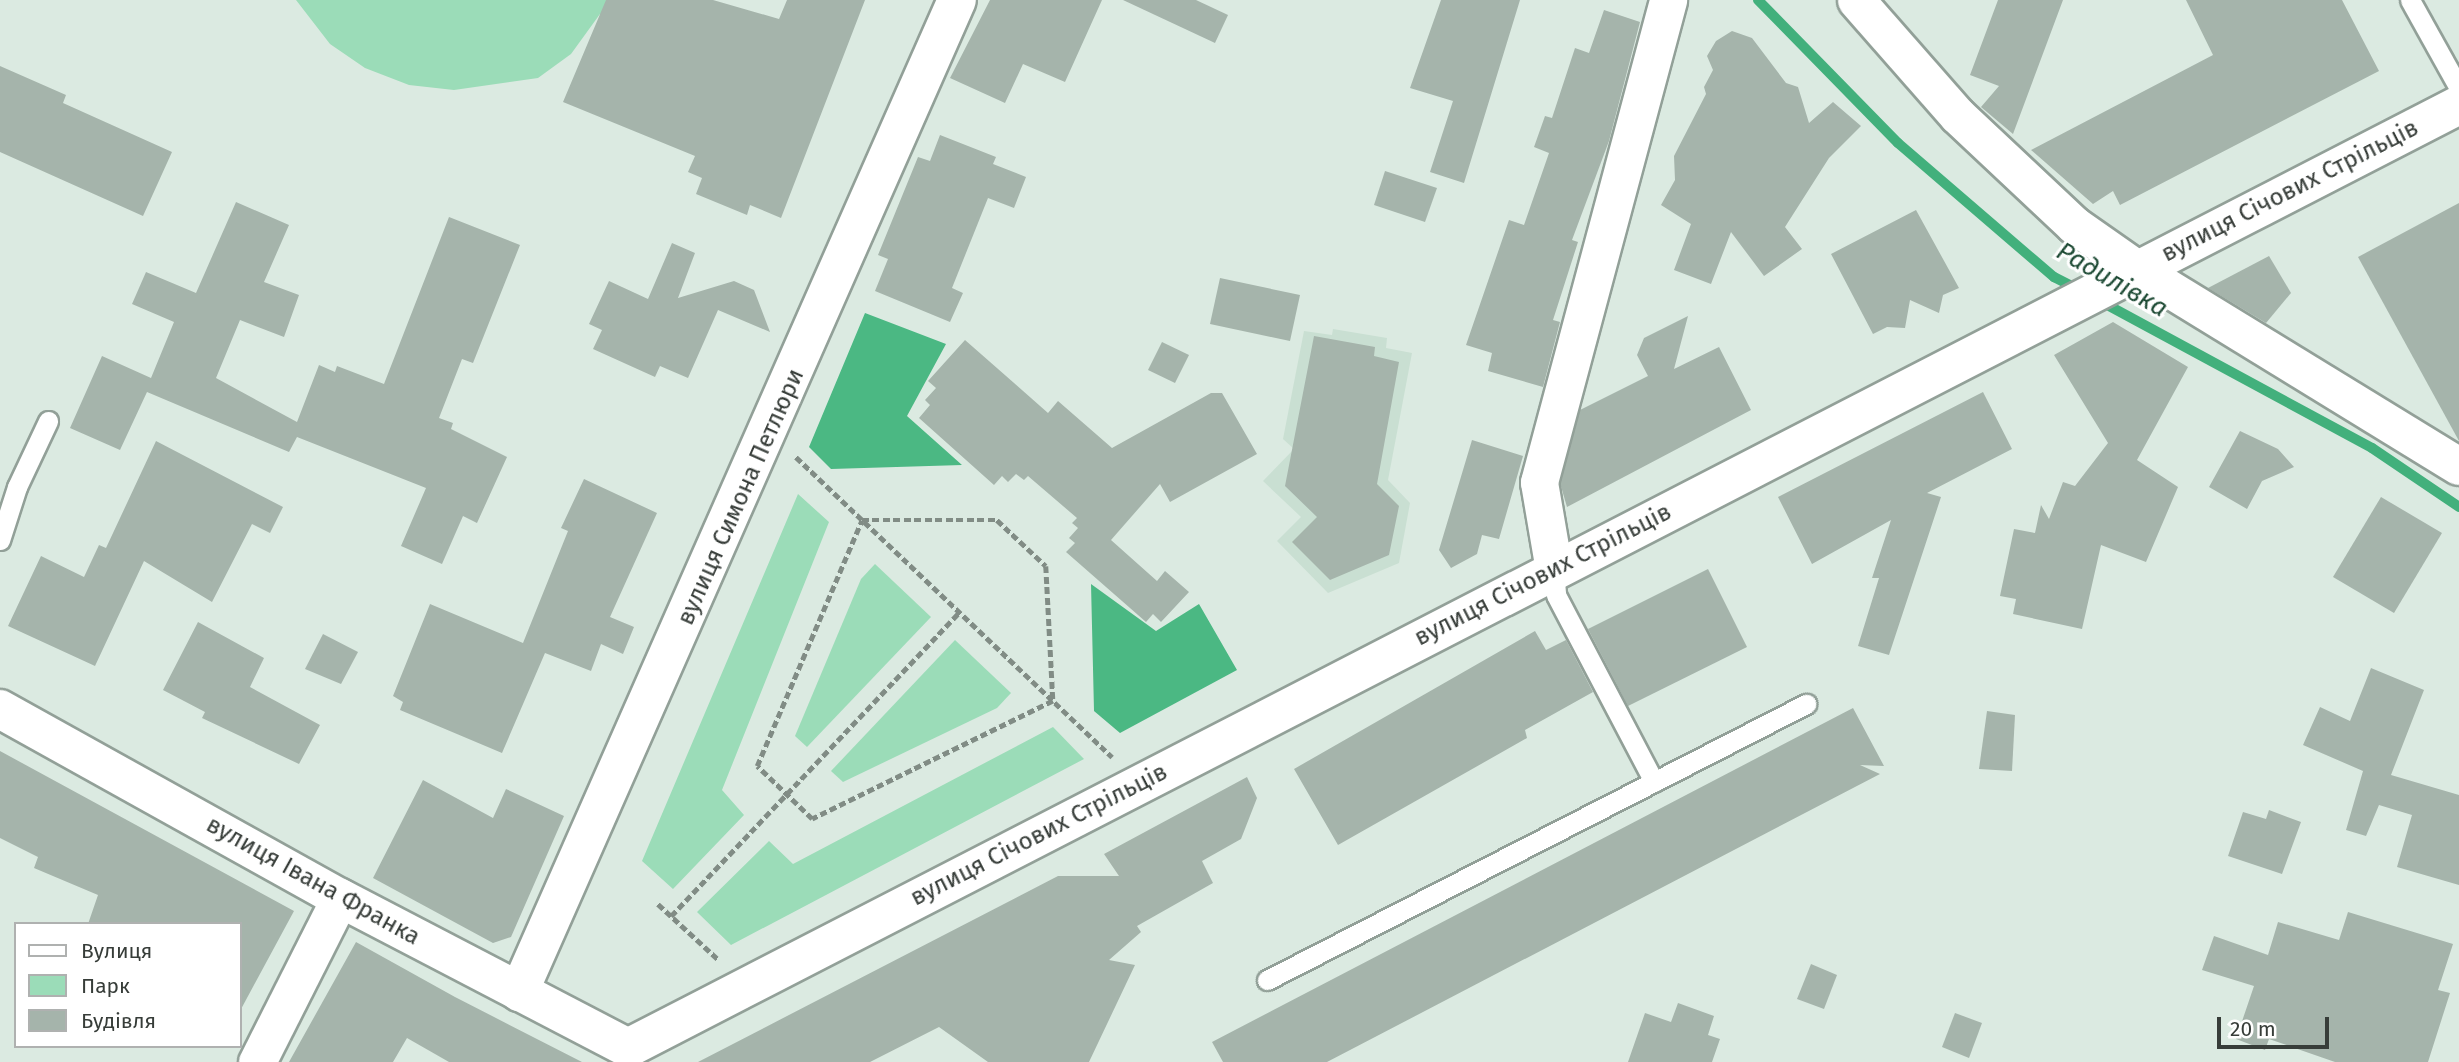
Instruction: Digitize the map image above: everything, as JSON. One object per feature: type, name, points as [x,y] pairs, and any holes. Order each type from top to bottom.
[{"type":"street","name":"вулиця Симона Петлюри","points":[[519,992],[957,0]]},
{"type":"street","points":[[1553,570],[1539,482],[1668,0]]},
{"type":"street","points":[[1856,0],[1957,115],[2124,276],[2459,466]]},
{"type":"street","name":"вулиця Січових Стрільців","points":[[627,1055],[747,986],[2459,105]]},
{"type":"street","name":"вулиця Івана Франка","points":[[0,709],[340,898],[519,992],[627,1055]]},
{"type":"street","points":[[257,1062],[340,898]]},
{"type":"lane","points":[[2410,0],[2459,88]]},
{"type":"lane","points":[[0,540],[17,487],[48,421]]},
{"type":"lane","points":[[1553,570],[1556,595],[1654,782]]},
{"type":"lane","points":[[1268,980],[1806,704]]},
{"type":"path","points":[[797,457],[1114,759]]},
{"type":"path","points":[[862,520],[997,520],[1046,566],[1053,701]]},
{"type":"path","points":[[862,520],[757,766],[811,819],[1053,701]]},
{"type":"path","points":[[671,916],[959,612]]},
{"type":"path","points":[[658,904],[747,986]]},
{"type":"shaded area","points":[[1333,329],[1387,338],[1386,348],[1412,353],[1388,480],[1410,503],[1399,563],[1328,593],[1277,541],[1301,517],[1263,481],[1294,449],[1283,439],[1304,331],[1332,335]]},
{"type":"green space","points":[[296,0],[659,0],[648,30],[600,14],[571,54],[538,78],[454,90],[409,85],[365,68],[330,44]]},
{"type":"green space","points":[[865,313],[946,344],[907,416],[962,465],[831,469],[809,447]]},
{"type":"green space","points":[[798,494],[829,522],[722,790],[744,815],[673,889],[642,861]]},
{"type":"green space","points":[[875,564],[931,617],[807,747],[795,736],[861,579]]},
{"type":"green space","points":[[1091,584],[1156,631],[1199,604],[1237,670],[1120,733],[1094,711]]},
{"type":"green space","points":[[955,640],[1011,693],[997,708],[843,782],[831,771]]},
{"type":"green space","points":[[1053,727],[1084,759],[731,945],[697,912],[769,841],[793,864]]},
{"type":"building","points":[[606,0],[713,0],[779,19],[787,0],[865,0],[781,218],[750,205],[747,215],[696,194],[702,178],[688,172],[695,156],[563,102]]},
{"type":"building","points":[[990,0],[1102,0],[1065,82],[1023,64],[1005,103],[950,78]]},
{"type":"building","points":[[1123,0],[1196,0],[1228,15],[1215,43]]},
{"type":"building","points":[[1441,0],[1520,0],[1464,183],[1430,172],[1453,101],[1410,88]]},
{"type":"building","points":[[1998,0],[2063,0],[2013,134],[1981,107],[1999,86],[1970,75]]},
{"type":"building","points":[[2186,0],[2342,0],[2379,71],[2120,205],[2113,191],[2093,204],[2031,150],[2213,55]]},
{"type":"building","points":[[1604,10],[1640,22],[1609,141],[1572,240],[1578,242],[1553,320],[1560,322],[1543,387],[1488,371],[1492,353],[1466,345],[1509,220],[1524,225],[1549,153],[1534,147],[1545,116],[1552,118],[1575,48],[1589,53]]},
{"type":"building","points":[[1732,31],[1752,38],[1786,83],[1798,87],[1809,123],[1833,102],[1861,126],[1829,158],[1785,227],[1802,249],[1764,276],[1731,232],[1711,284],[1674,270],[1691,224],[1661,205],[1675,180],[1674,156],[1706,94],[1704,87],[1713,70],[1707,56],[1716,41]]},
{"type":"building","points":[[0,66],[66,95],[63,103],[172,152],[143,216],[0,152]]},
{"type":"building","points":[[940,135],[996,157],[993,164],[1026,177],[1014,208],[988,198],[952,288],[963,293],[950,322],[875,291],[888,259],[878,255],[918,157],[930,161]]},
{"type":"building","points":[[1385,171],[1437,188],[1425,222],[1374,205]]},
{"type":"building","points":[[236,202],[289,225],[264,282],[299,295],[284,337],[240,320],[216,378],[297,422],[319,365],[335,372],[337,366],[384,384],[449,217],[520,245],[473,363],[462,359],[439,418],[453,423],[451,429],[507,457],[477,523],[463,516],[442,564],[401,546],[426,488],[297,437],[289,452],[147,392],[120,450],[70,428],[102,356],[151,378],[174,322],[132,304],[146,272],[196,293]]},
{"type":"building","points":[[2459,203],[2459,441],[2358,257]]},
{"type":"building","points":[[1916,210],[1959,288],[1943,295],[1939,313],[1910,300],[1905,328],[1887,327],[1873,334],[1831,254]]},
{"type":"building","points":[[672,243],[695,253],[678,298],[734,281],[754,290],[770,332],[718,310],[688,378],[660,366],[655,377],[593,349],[602,330],[589,324],[609,281],[648,299]]},
{"type":"building","points":[[2269,256],[2291,293],[2266,323],[2208,288]]},
{"type":"building","points":[[1220,278],[1300,295],[1290,341],[1210,324]]},
{"type":"building","points":[[1688,316],[1674,369],[1719,347],[1751,410],[1567,507],[1560,483],[1580,410],[1648,376],[1637,355],[1644,338]]},
{"type":"building","points":[[2113,322],[2188,367],[2137,460],[2178,487],[2146,562],[2101,545],[2082,629],[2013,614],[2016,599],[2000,596],[2014,529],[2035,533],[2041,505],[2049,519],[2063,482],[2075,486],[2108,443],[2054,355]]},
{"type":"building","points":[[1314,336],[1375,347],[1374,356],[1399,362],[1377,484],[1399,506],[1389,555],[1330,580],[1292,542],[1317,517],[1285,486]]},
{"type":"building","points":[[965,340],[1048,413],[1058,401],[1112,448],[1211,393],[1222,393],[1257,454],[1170,502],[1160,484],[1111,540],[1157,581],[1165,571],[1189,592],[1161,622],[1153,614],[1146,622],[1066,552],[1075,543],[1069,538],[1078,528],[1072,523],[1077,518],[1028,476],[1024,480],[1016,474],[1008,482],[1002,476],[994,485],[919,418],[930,405],[925,400],[936,388],[928,381]]},
{"type":"building","points":[[1162,342],[1189,355],[1175,383],[1148,370]]},
{"type":"building","points":[[1983,392],[2012,449],[1927,493],[1941,497],[1889,655],[1858,646],[1879,578],[1872,578],[1891,520],[1812,564],[1778,497]]},
{"type":"building","points":[[2240,431],[2278,449],[2294,467],[2262,481],[2247,509],[2209,487]]},
{"type":"building","points":[[1472,440],[1523,456],[1499,539],[1482,535],[1477,554],[1451,568],[1439,550]]},
{"type":"building","points":[[156,441],[283,507],[270,533],[252,524],[212,602],[144,561],[95,666],[8,626],[41,556],[84,577],[99,545],[106,548]]},
{"type":"building","points":[[584,479],[657,513],[610,617],[634,627],[623,654],[601,644],[591,671],[545,653],[502,753],[400,710],[403,702],[393,696],[430,604],[523,643],[568,531],[561,528]]},
{"type":"building","points":[[2381,497],[2442,533],[2394,613],[2333,577]]},
{"type":"building","points":[[1708,569],[1747,647],[1628,706],[1588,629]]},
{"type":"building","points":[[198,622],[264,658],[250,687],[320,725],[299,764],[202,718],[205,712],[163,690]]},
{"type":"building","points":[[1535,631],[1546,650],[1566,640],[1593,692],[1525,730],[1527,738],[1338,845],[1294,769]]},
{"type":"building","points":[[323,634],[358,652],[341,684],[305,669]]},
{"type":"building","points":[[2371,668],[2424,690],[2391,775],[2459,795],[2459,885],[2397,867],[2412,815],[2379,805],[2366,836],[2346,830],[2363,771],[2303,745],[2320,707],[2350,721]]},
{"type":"building","points":[[1853,708],[1884,766],[1860,765],[1880,774],[1327,1062],[1223,1062],[1212,1042]]},
{"type":"building","points":[[1987,711],[2015,715],[2012,771],[1979,769]]},
{"type":"building","points":[[0,751],[294,911],[242,1007],[242,922],[89,922],[98,895],[34,868],[38,857],[0,838]]},
{"type":"building","points":[[1247,777],[1257,798],[1241,839],[1202,861],[1213,883],[1137,926],[1141,932],[1109,960],[1135,965],[1089,1062],[988,1062],[939,1027],[870,1062],[698,1062],[1058,876],[1119,876],[1104,854]]},
{"type":"building","points":[[423,780],[493,818],[506,789],[564,816],[511,937],[493,943],[373,878]]},
{"type":"building","points":[[2269,810],[2301,822],[2282,874],[2228,856],[2243,812],[2266,819]]},
{"type":"building","points":[[2348,912],[2453,944],[2438,990],[2450,993],[2428,1062],[2335,1062],[2269,1039],[2265,1050],[2236,1039],[2254,986],[2202,970],[2214,936],[2268,955],[2278,922],[2339,940]]},
{"type":"building","points":[[356,942],[455,997],[582,1062],[449,1062],[407,1038],[393,1062],[289,1062]]},
{"type":"building","points":[[1811,964],[1837,975],[1824,1009],[1797,999]]},
{"type":"building","points":[[1678,1003],[1714,1016],[1708,1035],[1720,1039],[1712,1062],[1628,1062],[1645,1013],[1671,1022]]},
{"type":"building","points":[[1955,1013],[1982,1023],[1969,1058],[1942,1047]]},
{"type":"waterway","name":"Радилівка","points":[[1758,0],[1898,143],[2054,277],[2079,290]]},
{"type":"waterway","name":"Радилівка","points":[[2100,301],[2372,448],[2459,507]]}]
